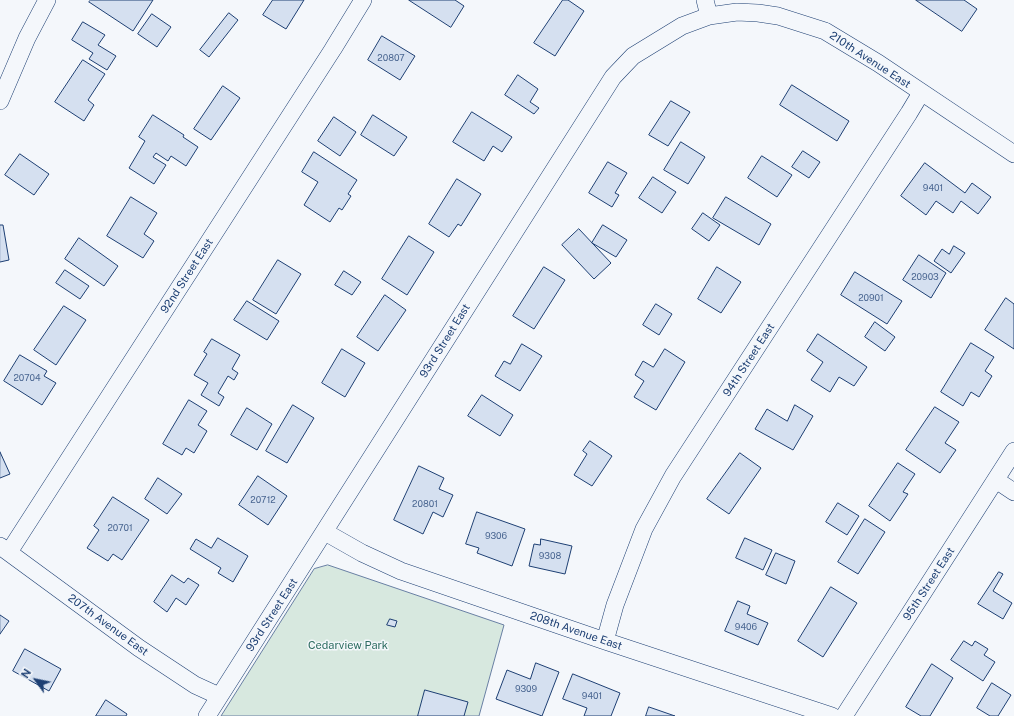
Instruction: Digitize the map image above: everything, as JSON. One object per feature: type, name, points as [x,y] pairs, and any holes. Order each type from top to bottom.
[{"type":"street","points":[[0,101],[27,38],[47,0]]},
{"type":"street","name":"92nd Street East","points":[[5,549],[320,69],[363,0]]},
{"type":"street","name":"210th Avenue East","points":[[707,8],[778,16],[825,31],[878,63],[1014,154]]},
{"type":"street","name":"93rd Street East","points":[[207,716],[613,77],[633,56],[682,26],[707,8]]},
{"type":"street","name":"94th Street East","points":[[605,641],[615,605],[644,528],[673,476],[910,113],[921,93]]},
{"type":"street","name":"95th Street East","points":[[844,716],[1014,451]]},
{"type":"street","points":[[996,480],[1014,492]]},
{"type":"street","name":"208th Avenue East","points":[[325,532],[362,553],[401,571],[605,641],[832,716]]},
{"type":"street","name":"207th Avenue East","points":[[5,549],[139,648],[196,685],[220,696]]},
{"type":"green space","name":"Cedarview Park","points":[[328,565],[504,625],[479,716],[221,716],[314,569]]},
{"type":"building","points":[[91,0],[153,0],[133,31],[89,2]]},
{"type":"building","points":[[273,0],[304,0],[286,29],[263,15]]},
{"type":"building","points":[[409,0],[455,0],[464,6],[451,27]]},
{"type":"building","points":[[563,0],[568,0],[584,11],[555,56],[534,43]]},
{"type":"building","points":[[916,0],[964,0],[977,9],[962,31]]},
{"type":"building","points":[[229,13],[238,20],[209,57],[200,50]]},
{"type":"building","points":[[152,14],[171,27],[157,47],[138,34]]},
{"type":"building","points":[[83,22],[105,35],[98,45],[116,56],[107,70],[89,59],[93,53],[72,40]]},
{"type":"building","points":[[382,36],[415,56],[400,80],[368,60]]},
{"type":"building","points":[[83,60],[105,74],[88,100],[94,105],[84,121],[55,102]]},
{"type":"building","points":[[518,75],[538,89],[530,102],[539,108],[534,114],[505,95]]},
{"type":"building","points":[[792,85],[849,121],[837,141],[780,105]]},
{"type":"building","points":[[223,86],[240,98],[211,140],[194,129]]},
{"type":"building","points":[[671,101],[690,112],[668,146],[649,135]]},
{"type":"building","points":[[472,112],[512,137],[502,152],[493,146],[484,161],[453,142]]},
{"type":"building","points":[[153,115],[184,135],[183,137],[198,147],[186,166],[171,156],[168,161],[156,153],[153,157],[166,165],[154,184],[129,168],[145,141],[139,137]]},
{"type":"building","points":[[373,115],[407,137],[394,156],[361,135]]},
{"type":"building","points":[[334,117],[356,132],[340,156],[318,141]]},
{"type":"building","points":[[681,142],[705,157],[688,184],[664,170]]},
{"type":"building","points":[[803,151],[820,162],[809,178],[792,167]]},
{"type":"building","points":[[314,152],[357,180],[348,194],[351,196],[342,210],[339,208],[330,222],[304,205],[318,182],[302,172]]},
{"type":"building","points":[[20,154],[49,174],[34,195],[5,175]]},
{"type":"building","points":[[762,156],[792,175],[777,197],[748,178]]},
{"type":"building","points":[[608,162],[627,173],[615,193],[619,195],[612,207],[589,193]]},
{"type":"building","points":[[925,163],[965,193],[972,183],[991,197],[978,214],[961,201],[953,213],[936,201],[926,215],[901,196]]},
{"type":"building","points":[[653,177],[676,192],[662,213],[639,198]]},
{"type":"building","points":[[457,179],[481,194],[461,226],[458,224],[449,237],[429,224]]},
{"type":"building","points":[[131,197],[157,213],[144,234],[154,241],[143,258],[107,236]]},
{"type":"building","points":[[726,197],[771,224],[759,245],[713,218]]},
{"type":"building","points":[[703,213],[720,225],[709,241],[692,229]]},
{"type":"building","points":[[0,225],[3,225],[9,260],[0,262]]},
{"type":"building","points":[[603,225],[627,240],[616,257],[592,243]]},
{"type":"building","points":[[579,229],[611,263],[594,279],[562,245]]},
{"type":"building","points":[[409,236],[434,252],[407,295],[382,279]]},
{"type":"building","points":[[79,238],[118,266],[104,286],[65,259]]},
{"type":"building","points":[[954,246],[965,253],[951,273],[934,261],[942,249],[949,254]]},
{"type":"building","points":[[919,255],[946,273],[931,298],[903,280]]},
{"type":"building","points":[[278,260],[301,274],[276,314],[253,300]]},
{"type":"building","points":[[544,267],[565,280],[534,329],[513,316]]},
{"type":"building","points":[[717,267],[741,282],[721,313],[698,299]]},
{"type":"building","points":[[65,270],[89,286],[80,299],[56,283]]},
{"type":"building","points":[[344,271],[361,282],[352,295],[335,285]]},
{"type":"building","points":[[855,272],[902,301],[887,324],[841,295]]},
{"type":"building","points":[[385,295],[406,310],[378,351],[357,337]]},
{"type":"building","points":[[1006,298],[1014,304],[1014,349],[985,330]]},
{"type":"building","points":[[247,301],[279,321],[267,340],[234,320]]},
{"type":"building","points":[[656,304],[672,314],[659,335],[643,325]]},
{"type":"building","points":[[64,306],[86,320],[56,365],[34,350]]},
{"type":"building","points":[[875,322],[895,337],[885,351],[865,337]]},
{"type":"building","points":[[818,334],[867,367],[854,386],[839,377],[830,392],[811,380],[823,362],[807,351]]},
{"type":"building","points":[[212,339],[240,355],[232,369],[238,373],[234,380],[228,376],[218,393],[224,397],[219,406],[201,395],[208,383],[194,375],[207,354],[204,352]]},
{"type":"building","points":[[971,343],[994,357],[985,371],[992,376],[979,397],[971,392],[963,406],[941,392]]},
{"type":"building","points":[[522,344],[542,356],[520,391],[495,376],[504,361],[510,364]]},
{"type":"building","points":[[342,349],[365,363],[345,397],[322,383]]},
{"type":"building","points":[[665,349],[685,362],[656,410],[634,397],[644,381],[635,375],[643,361],[653,367]]},
{"type":"building","points":[[20,355],[47,371],[44,376],[56,383],[42,405],[4,381]]},
{"type":"building","points":[[482,395],[513,415],[500,436],[468,416]]},
{"type":"building","points":[[189,400],[207,411],[198,425],[207,431],[194,453],[186,448],[182,455],[163,444]]},
{"type":"building","points":[[293,405],[314,418],[287,463],[266,451]]},
{"type":"building","points":[[795,405],[813,416],[793,450],[755,429],[767,409],[787,421]]},
{"type":"building","points":[[935,407],[959,422],[945,443],[956,450],[940,473],[906,450]]},
{"type":"building","points":[[247,408],[272,424],[257,450],[231,435]]},
{"type":"building","points":[[590,441],[612,456],[592,486],[574,475],[587,454],[583,451]]},
{"type":"building","points":[[0,452],[10,474],[0,478]]},
{"type":"building","points":[[740,453],[761,468],[729,514],[707,499]]},
{"type":"building","points":[[898,463],[915,474],[903,492],[908,494],[890,521],[869,506]]},
{"type":"building","points":[[419,466],[444,478],[439,489],[453,495],[443,517],[433,512],[423,534],[394,520]]},
{"type":"building","points":[[258,476],[287,496],[268,525],[239,505]]},
{"type":"building","points":[[158,478],[182,494],[167,514],[145,499]]},
{"type":"building","points":[[113,497],[149,520],[122,560],[113,554],[108,561],[87,548],[99,530],[94,526]]},
{"type":"building","points":[[838,503],[859,516],[847,535],[826,522]]},
{"type":"building","points":[[477,512],[525,529],[512,566],[477,553],[479,548],[466,544]]},
{"type":"building","points":[[865,519],[885,532],[858,574],[838,562]]},
{"type":"building","points":[[218,538],[248,556],[233,582],[218,573],[221,568],[190,549],[196,539],[211,548]]},
{"type":"building","points":[[745,538],[772,550],[763,570],[736,558]]},
{"type":"building","points":[[541,539],[572,546],[565,574],[529,566],[534,544],[540,545]]},
{"type":"building","points":[[776,553],[795,561],[786,584],[766,575]]},
{"type":"building","points":[[999,572],[1003,574],[993,591],[1012,603],[1003,619],[978,604]]},
{"type":"building","points":[[172,575],[184,583],[188,578],[199,585],[186,605],[176,598],[167,612],[154,602]]},
{"type":"building","points":[[831,587],[857,603],[823,657],[798,641]]},
{"type":"building","points":[[738,601],[750,606],[747,614],[768,623],[758,645],[725,631]]},
{"type":"building","points":[[0,615],[9,621],[0,634]]},
{"type":"building","points":[[390,619],[397,621],[395,627],[387,625]]},
{"type":"building","points":[[964,641],[972,646],[975,641],[988,649],[984,655],[995,662],[983,681],[951,660]]},
{"type":"building","points":[[25,649],[61,669],[49,691],[13,671]]},
{"type":"building","points":[[536,663],[559,672],[542,716],[496,699],[507,670],[530,679]]},
{"type":"building","points":[[932,664],[953,678],[930,716],[921,716],[906,707]]},
{"type":"building","points":[[573,674],[620,693],[611,716],[584,716],[587,708],[563,699]]},
{"type":"building","points":[[992,683],[1011,695],[998,716],[990,716],[977,708]]},
{"type":"building","points":[[425,690],[468,702],[464,716],[418,716]]},
{"type":"building","points":[[106,700],[127,714],[126,716],[96,716]]},
{"type":"building","points":[[649,707],[675,716],[646,716]]}]
